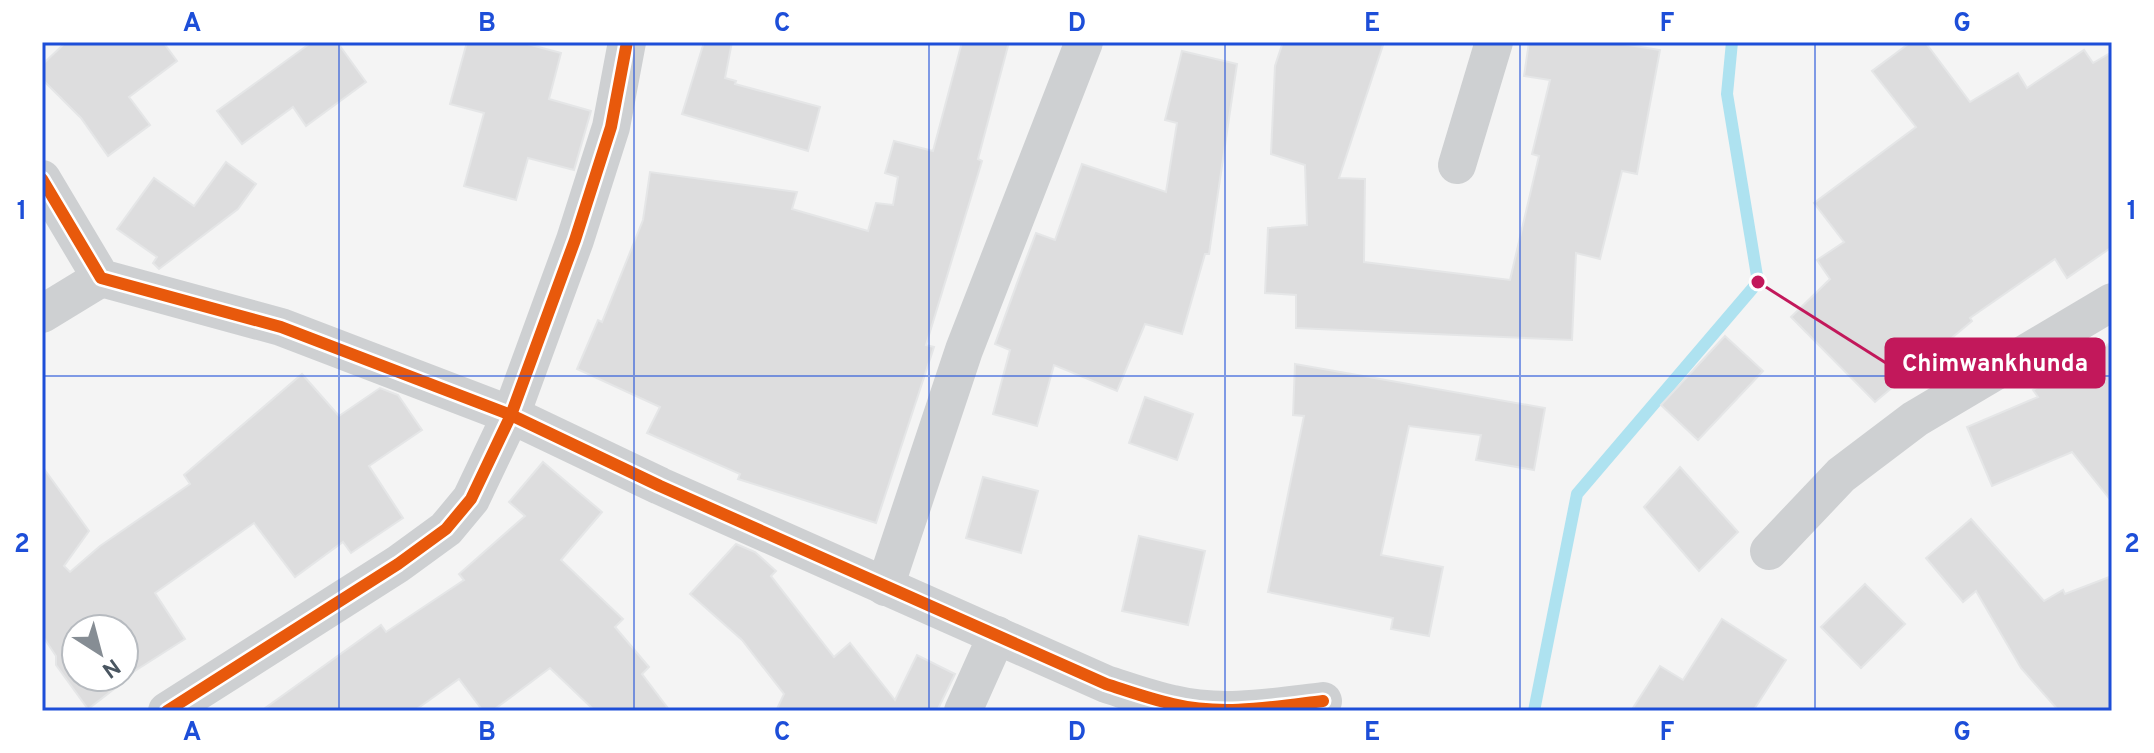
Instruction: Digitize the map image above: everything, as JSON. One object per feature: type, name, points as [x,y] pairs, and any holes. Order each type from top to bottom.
[{"type":"street","points":[[167,711],[398,564],[446,529],[471,499],[511,415],[575,240],[611,127],[627,42]]},
{"type":"street","points":[[885,587],[964,350],[1084,42]]},
{"type":"street","points":[[1457,165],[1494,42]]},
{"type":"street","points":[[42,179],[101,278],[281,327],[511,415],[885,587],[1106,684],[1175,705],[1247,710],[1323,701]]},
{"type":"street","points":[[42,314],[101,278]]},
{"type":"street","points":[[1769,551],[1841,475],[1915,419],[2112,302]]},
{"type":"street","points":[[963,711],[997,635]]},
{"type":"building","points":[[66,42],[163,42],[177,61],[129,97],[150,125],[108,156],[81,118],[42,79],[42,65]]},
{"type":"building","points":[[312,42],[337,42],[366,82],[306,126],[293,107],[242,144],[217,111]]},
{"type":"building","points":[[467,42],[520,42],[561,53],[549,99],[591,111],[574,170],[528,158],[516,200],[464,186],[484,113],[450,104]]},
{"type":"building","points":[[704,42],[732,42],[725,78],[736,81],[735,84],[820,107],[808,151],[682,114]]},
{"type":"building","points":[[962,42],[1009,42],[978,159],[982,161],[926,345],[934,347],[876,523],[738,479],[740,474],[647,433],[660,407],[577,369],[598,320],[602,322],[643,220],[650,172],[797,192],[792,209],[868,231],[876,203],[893,205],[898,177],[885,173],[894,141],[933,151]]},
{"type":"building","points":[[1283,42],[1384,42],[1339,178],[1365,179],[1364,262],[1510,280],[1539,156],[1532,154],[1550,80],[1524,76],[1529,42],[1610,42],[1660,50],[1637,174],[1622,171],[1600,259],[1576,253],[1572,340],[1296,328],[1296,295],[1265,293],[1268,228],[1307,225],[1305,165],[1271,154],[1275,66]]},
{"type":"building","points":[[1911,42],[1925,42],[1970,102],[2018,73],[2027,88],[2084,50],[2093,63],[2112,52],[2112,247],[2067,278],[2055,259],[1970,318],[1972,321],[1875,402],[1791,317],[1830,279],[1817,260],[1844,242],[1814,203],[1916,127],[1872,71]]},
{"type":"building","points":[[1182,51],[1237,64],[1209,254],[1205,254],[1182,334],[1145,324],[1117,391],[1054,365],[1037,426],[993,414],[1010,350],[995,344],[1036,233],[1055,240],[1082,164],[1166,192],[1177,123],[1165,120]]},
{"type":"building","points":[[226,162],[256,184],[238,209],[159,269],[153,263],[157,257],[117,229],[154,178],[194,206]]},
{"type":"building","points":[[1725,336],[1763,371],[1698,440],[1661,405]]},
{"type":"building","points":[[2112,342],[2112,502],[2072,452],[1992,486],[1967,427],[2038,397],[2033,390]]},
{"type":"building","points":[[1295,364],[1545,408],[1534,470],[1476,460],[1481,435],[1409,426],[1381,555],[1443,567],[1429,636],[1391,629],[1393,618],[1268,592],[1304,416],[1293,415]]},
{"type":"building","points":[[302,374],[339,416],[380,388],[398,395],[422,430],[369,466],[403,518],[351,553],[343,542],[295,577],[254,523],[155,593],[185,639],[140,668],[140,613],[60,613],[60,670],[56,656],[42,635],[42,466],[89,531],[64,566],[70,572],[100,546],[190,484],[184,475]]},
{"type":"building","points":[[1145,397],[1193,414],[1177,460],[1129,443]]},
{"type":"building","points":[[543,462],[602,512],[561,560],[623,619],[615,627],[649,667],[642,674],[670,711],[595,711],[550,668],[492,711],[483,711],[459,679],[414,711],[261,711],[381,625],[386,632],[464,580],[459,574],[525,516],[509,502]]},
{"type":"building","points":[[1680,467],[1738,532],[1699,571],[1644,507]]},
{"type":"building","points":[[983,477],[1038,491],[1021,553],[966,538]]},
{"type":"building","points":[[1971,519],[2044,601],[2063,590],[2065,594],[2112,576],[2112,711],[2059,711],[2021,668],[1976,591],[1963,602],[1926,558]]},
{"type":"building","points":[[1139,536],[1205,551],[1188,625],[1122,611]]},
{"type":"building","points":[[736,544],[755,552],[776,571],[771,576],[834,657],[850,643],[895,700],[917,655],[955,674],[937,711],[776,711],[784,694],[742,640],[690,594]]},
{"type":"building","points":[[1865,584],[1905,624],[1861,668],[1821,627]]},
{"type":"building","points":[[1722,619],[1786,660],[1753,711],[1631,711],[1660,666],[1683,680]]},
{"type":"building","points":[[76,693],[109,693],[88,709]]},
{"type":"waterway","points":[[1534,711],[1577,494],[1758,282],[1727,94],[1732,42]]},
{"type":"cycle path","points":[[167,711],[398,564],[446,529],[471,499],[511,415],[575,240],[611,127],[627,42]]},
{"type":"cycle path","points":[[42,179],[101,278],[281,327],[511,415],[660,486],[1106,684],[1191,708],[1248,709],[1323,701]]},
{"type":"place","name":"Chimwankhunda","points":[[1758,282]]}]
